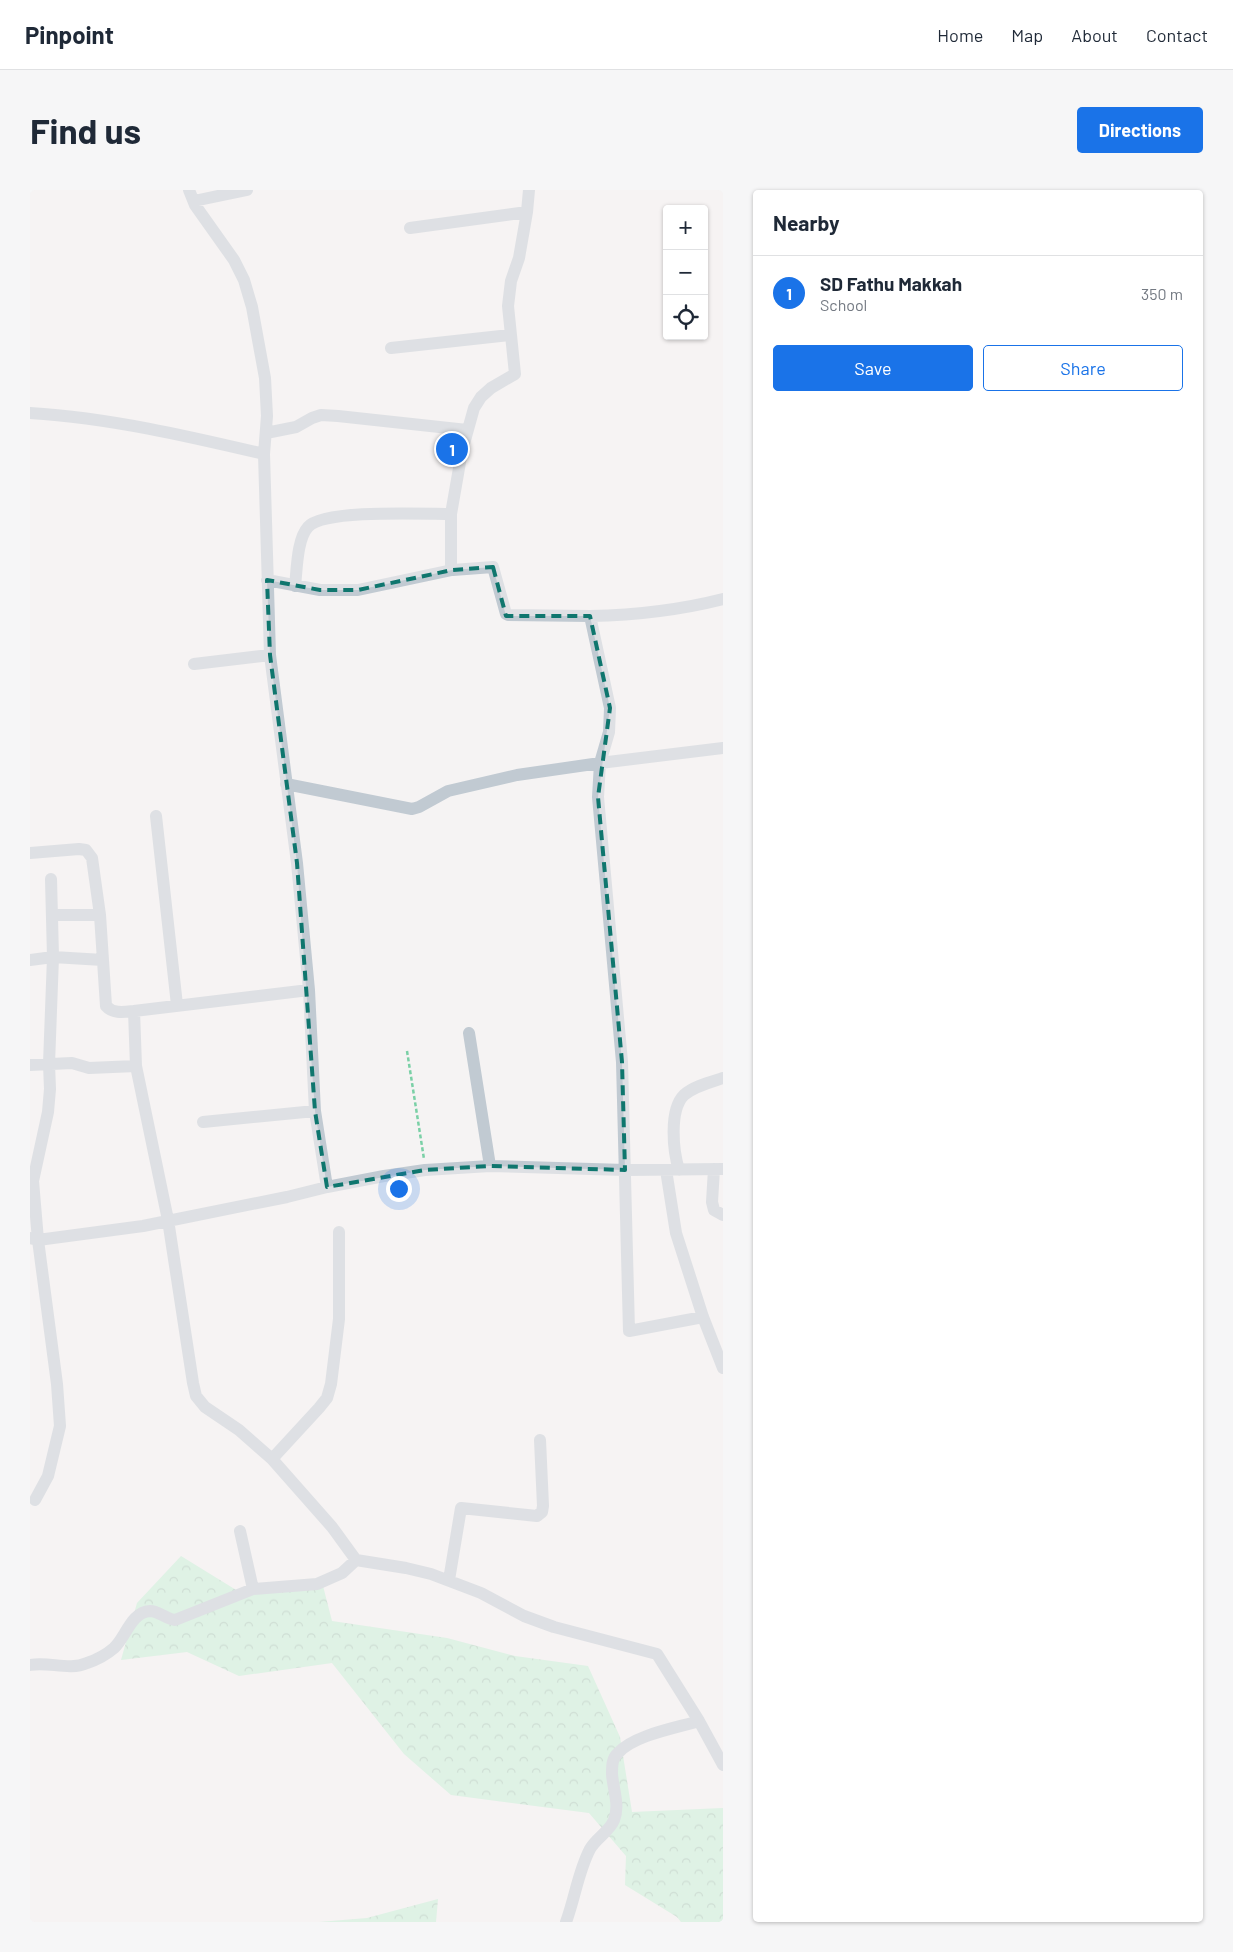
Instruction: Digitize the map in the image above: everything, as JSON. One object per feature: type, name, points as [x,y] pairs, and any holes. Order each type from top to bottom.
[{"type":"street","points":[[247,190],[192,196],[234,260],[247,289],[265,378],[266,432],[264,454],[270,655],[297,863],[309,990],[315,1111],[326,1186]]},
{"type":"street","points":[[452,570],[451,514],[467,430],[474,408],[481,397],[491,388],[515,374],[508,306],[511,281],[518,258],[527,212],[529,190]]},
{"type":"street","points":[[410,228],[527,212]]},
{"type":"street","points":[[390,348],[510,335]]},
{"type":"street","points":[[30,413],[101,420],[187,436],[264,454]]},
{"type":"street","points":[[266,432],[296,427],[322,415],[467,430]]},
{"type":"street","points":[[294,586],[302,538],[308,527],[317,521],[330,517],[350,515],[451,514]]},
{"type":"street","points":[[267,580],[320,590],[358,590],[452,570],[492,567],[506,614],[508,615],[620,615],[667,610],[723,599]]},
{"type":"street","points":[[590,616],[610,708],[609,732],[600,763],[598,797],[622,1062],[629,1331],[703,1317]]},
{"type":"street","points":[[194,664],[270,655]]},
{"type":"street","points":[[286,784],[412,809],[456,789],[517,775],[723,748]]},
{"type":"street","points":[[156,816],[177,1005]]},
{"type":"street","points":[[30,853],[70,849],[86,850],[92,858],[100,915],[106,1006],[110,1010],[116,1012],[134,1011],[309,990]]},
{"type":"street","points":[[34,1500],[48,1476],[60,1426],[57,1384],[34,1239],[33,1181],[48,1112],[50,1089],[49,1064],[53,957],[51,879]]},
{"type":"street","points":[[52,915],[100,915]]},
{"type":"street","points":[[30,960],[53,957],[103,960]]},
{"type":"street","points":[[134,1011],[136,1066],[168,1220],[192,1383],[196,1396],[205,1407],[240,1430],[272,1459],[332,1527],[356,1560],[406,1568],[449,1580],[481,1593],[524,1616],[554,1627],[657,1654],[700,1721],[723,1764]]},
{"type":"street","points":[[469,1032],[490,1166]]},
{"type":"street","points":[[30,1065],[72,1063],[89,1068],[136,1066]]},
{"type":"street","points":[[723,1078],[691,1090],[685,1094],[677,1105],[672,1170],[676,1233],[703,1317],[723,1368]]},
{"type":"street","points":[[203,1122],[315,1111]]},
{"type":"street","points":[[34,1239],[168,1220],[287,1197],[326,1186],[384,1176],[425,1170],[490,1166],[625,1170],[719,1169],[712,1202],[714,1210],[723,1215]]},
{"type":"street","points":[[272,1459],[327,1398],[331,1384],[339,1319],[338,1232]]},
{"type":"street","points":[[449,1580],[461,1508],[537,1516],[542,1512],[540,1440]]},
{"type":"street","points":[[240,1531],[253,1588]]},
{"type":"street","points":[[30,1665],[37,1663],[83,1665],[115,1647],[136,1618],[142,1613],[153,1612],[175,1620],[253,1588],[317,1584],[342,1573],[356,1560]]},
{"type":"street","points":[[566,1922],[583,1864],[591,1848],[615,1819],[616,1799],[612,1761],[616,1753],[628,1744],[700,1721]]},
{"type":"path","points":[[407,1051],[425,1170]]},
{"type":"highlighted area","points":[[493,567],[506,616],[590,616],[610,708],[598,797],[622,1062],[625,1170],[490,1166],[425,1170],[327,1187],[315,1111],[297,863],[270,655],[267,580],[320,590],[358,590],[452,570]]},
{"type":"green space","points":[[181,1556],[241,1593],[323,1586],[332,1621],[447,1638],[515,1656],[588,1666],[620,1737],[632,1812],[723,1808],[723,1922],[681,1922],[677,1917],[625,1885],[626,1856],[589,1813],[451,1795],[404,1754],[332,1663],[239,1676],[187,1652],[121,1660],[137,1603]]},
{"type":"green space","points":[[438,1899],[436,1922],[319,1922],[367,1918]]},
{"type":"place","name":"SD Fathu Makkah","points":[[452,449]]}]
